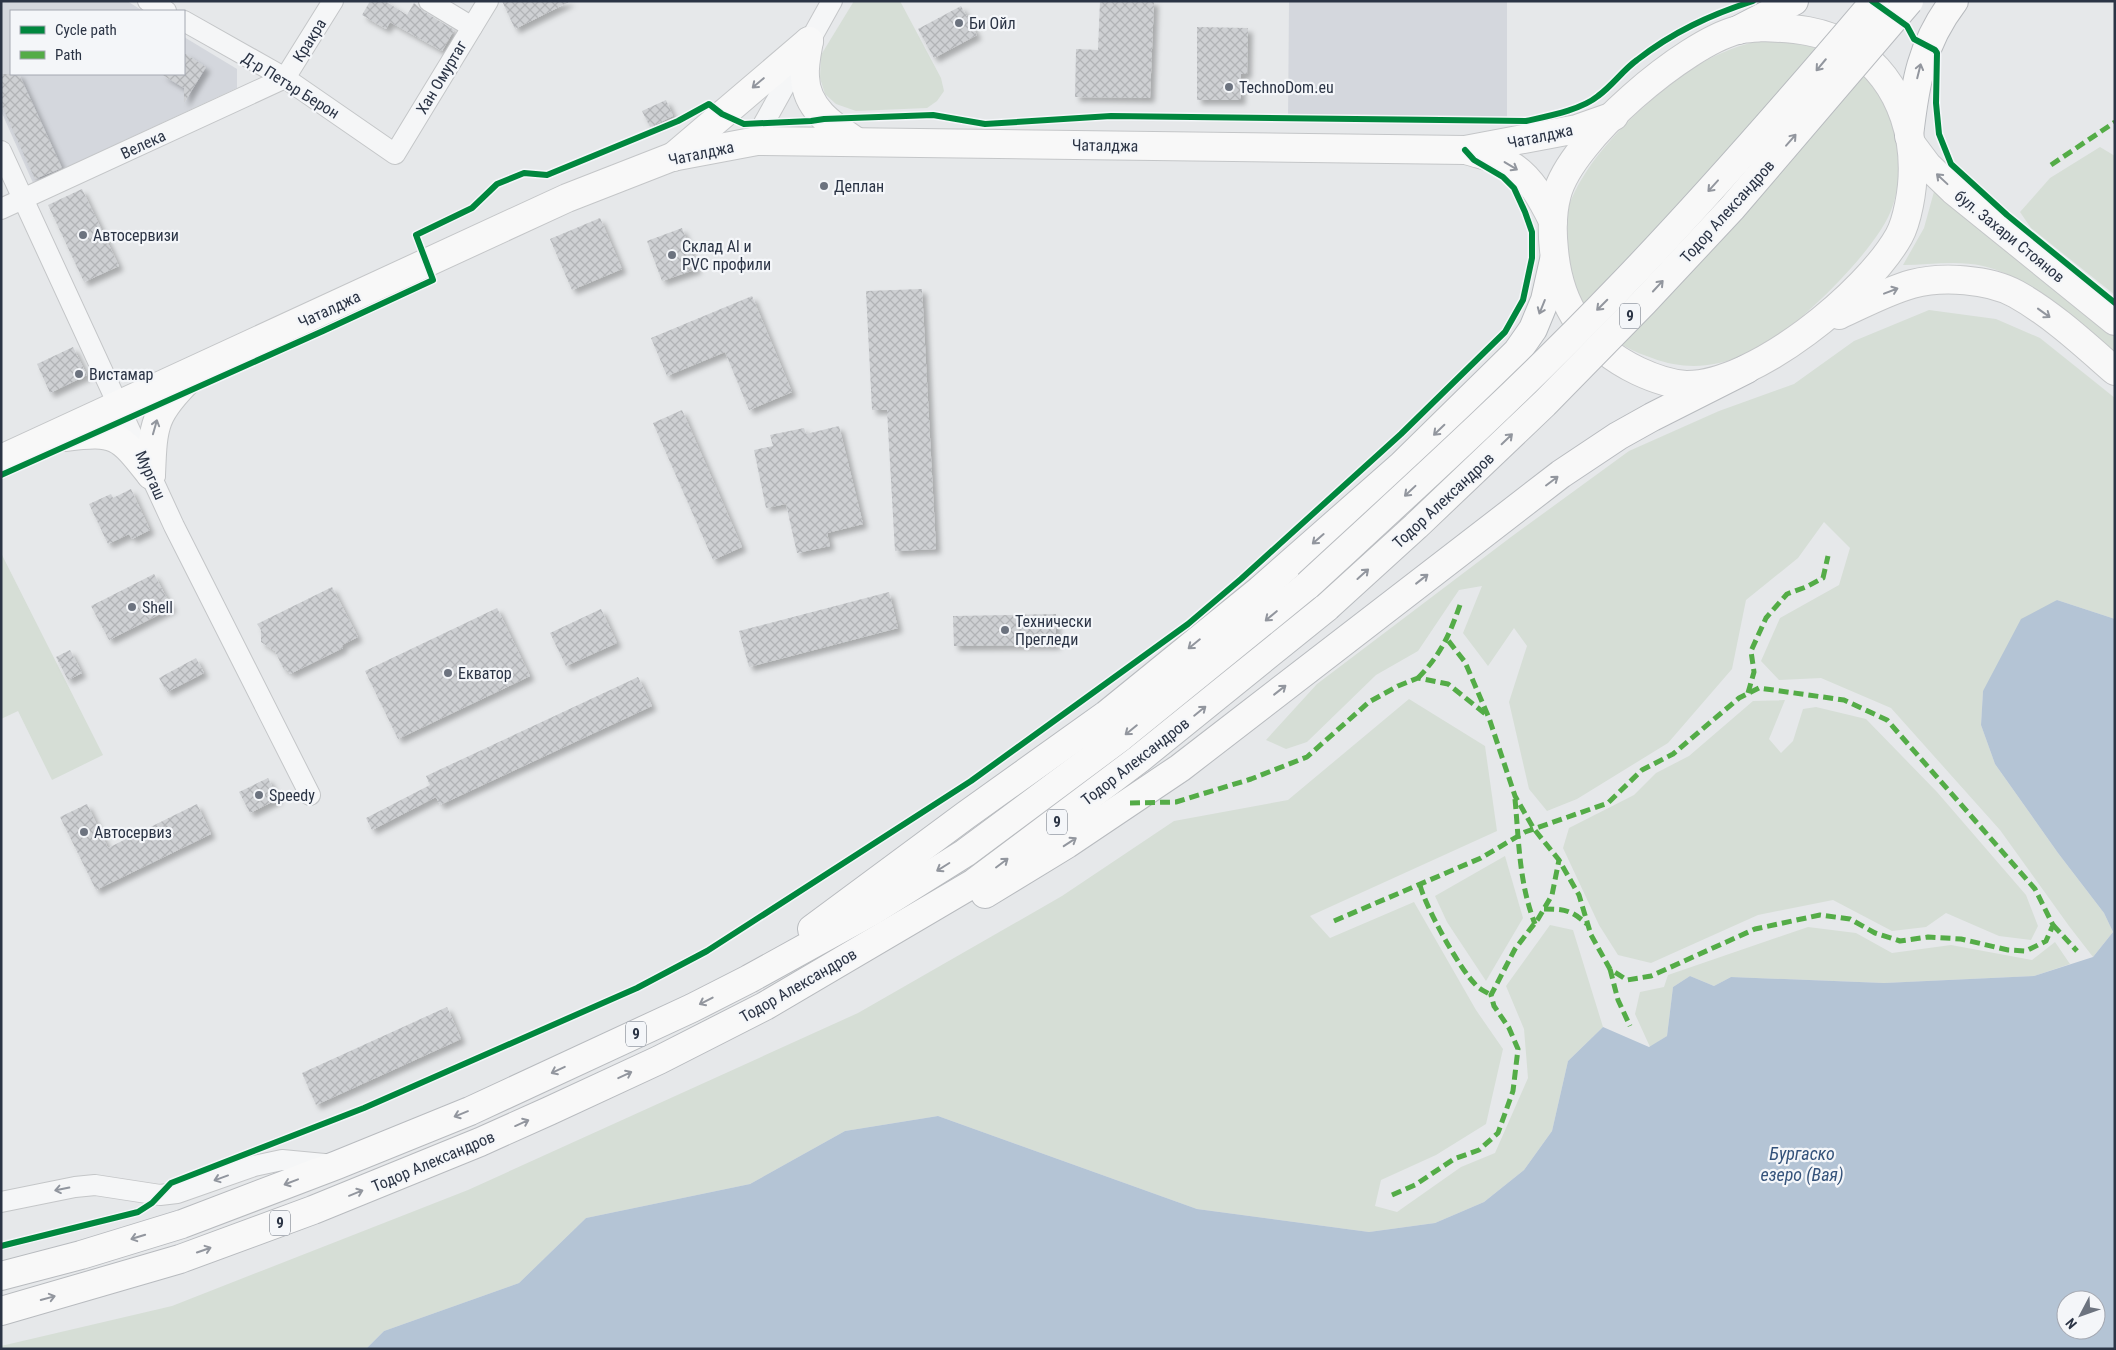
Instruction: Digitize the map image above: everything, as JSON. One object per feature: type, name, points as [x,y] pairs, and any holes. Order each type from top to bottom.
[{"type":"main road","points":[[1747,369],[1701,383],[1686,385],[1654,379],[1618,362],[1590,338],[1563,296],[1554,260],[1553,221],[1557,193],[1577,155],[1632,98],[1678,61],[1720,37],[1738,30],[1794,1]]},
{"type":"main road","name":"Тодор Александров","points":[[1,1276],[81,1255],[182,1224],[337,1165],[470,1110],[692,1008],[749,979],[874,910],[965,853],[1121,737],[1308,584],[1520,388],[1616,291],[1786,105],[1875,1]]},
{"type":"main road","name":"Тодор Александров","points":[[1,1311],[180,1259],[238,1239],[375,1185],[558,1107],[659,1060],[765,1006],[974,883],[1139,759],[1327,607],[1416,526],[1544,404],[1644,302],[1732,208],[1910,1]]},
{"type":"main road","points":[[1911,141],[1919,69],[1931,37],[1954,1]]},
{"type":"main road","points":[[765,1006],[996,888],[1084,833],[1180,768],[1561,474],[1618,436],[1652,417],[1771,357],[1815,326],[1881,262],[1900,235],[1913,185],[1914,164],[1911,141],[1904,113],[1896,94],[1866,58],[1850,46],[1828,36],[1805,31],[1761,27],[1738,30]]},
{"type":"main road","points":[[809,41],[804,78],[813,105],[826,121],[857,142]]},
{"type":"main road","points":[[672,157],[809,41]]},
{"type":"main road","name":"Чаталджа","points":[[1,459],[567,198],[672,157],[757,141],[1465,150],[1577,129],[1614,116]]},
{"type":"main road","name":"бул. Захари Стоянов","points":[[1911,141],[1927,166],[1953,190],[2115,321]]},
{"type":"main road","name":"Чаталджа","points":[[1465,150],[1510,165],[1522,174],[1545,204],[1553,221]]},
{"type":"main road","points":[[749,979],[844,904],[1106,715],[1260,590],[1402,465],[1517,352],[1533,329],[1545,300],[1554,260]]},
{"type":"main road","points":[[1815,326],[1892,290],[1914,283],[1947,278],[1986,284],[2015,293],[2070,333],[2115,371]]},
{"type":"main road","points":[[151,475],[155,424],[169,400],[199,369]]},
{"type":"main road","points":[[41,441],[94,434],[112,435],[129,447],[151,475]]},
{"type":"street","points":[[148,1],[166,10]]},
{"type":"street","name":"Кракра","points":[[285,78],[333,1]]},
{"type":"street","points":[[429,1],[472,27]]},
{"type":"street","name":"Хан Омуртаг","points":[[395,154],[488,1]]},
{"type":"street","points":[[757,141],[764,123],[832,1]]},
{"type":"street","name":"Д-р Петър Берон","points":[[185,22],[285,78],[395,154]]},
{"type":"street","name":"Велека","points":[[1,209],[285,78]]},
{"type":"street","name":"Мургаш","points":[[1,151],[120,405],[174,526],[310,795]]},
{"type":"street","points":[[1,1202],[96,1185],[160,1195],[177,1194],[254,1166],[282,1160],[337,1165]]},
{"type":"shaded area","points":[[1,1],[127,1],[141,10],[10,10],[10,75],[185,75],[185,38],[237,69],[237,88],[33,183],[1,111]]},
{"type":"shaded area","points":[[854,1],[900,1],[941,78],[944,91],[937,101],[927,108],[856,111],[836,104],[825,94],[820,78],[821,55]]},
{"type":"shaded area","points":[[1289,1],[1507,1],[1507,125],[1288,121]]},
{"type":"shaded area","points":[[1757,41],[1781,42],[1814,47],[1831,54],[1869,81],[1883,101],[1898,137],[1901,159],[1900,176],[1893,205],[1871,244],[1822,299],[1779,334],[1756,349],[1732,359],[1707,365],[1680,365],[1652,358],[1628,348],[1610,335],[1601,327],[1581,298],[1576,288],[1564,244],[1563,233],[1568,210],[1578,186],[1593,163],[1611,140],[1652,100],[1692,69],[1707,60],[1731,49]]},
{"type":"shaded area","points":[[2100,147],[2115,156],[2115,295],[2031,228],[2020,212],[2050,178]]},
{"type":"shaded area","points":[[1935,188],[2115,336],[2115,353],[2053,302],[2019,280],[2001,272],[1983,266],[1963,263],[1903,265],[1924,228]]},
{"type":"shaded area","points":[[1929,310],[1996,319],[2040,338],[2115,398],[2115,619],[2057,600],[1983,691],[1981,725],[1995,764],[2058,853],[2104,913],[2113,932],[2093,957],[2000,830],[1891,708],[1821,678],[1779,680],[1761,661],[1780,618],[1839,585],[1850,548],[1824,522],[1798,558],[1746,600],[1732,669],[1668,743],[1577,799],[1547,811],[1529,789],[1509,702],[1527,646],[1514,628],[1488,666],[1463,633],[1482,586],[1459,590],[1418,651],[1376,675],[1307,742],[1286,749],[1266,740],[1317,684],[1511,537],[1629,451],[1719,411],[1794,384],[1854,341]]},
{"type":"shaded area","points":[[1,553],[103,755],[52,780],[18,711],[1,719]]},
{"type":"shaded area","points":[[1409,699],[1485,746],[1497,831],[1310,916],[1330,938],[1414,902],[1476,1010],[1503,1049],[1486,1124],[1436,1155],[1381,1180],[1375,1206],[1397,1212],[1461,1167],[1495,1153],[1528,1078],[1524,1029],[1506,986],[1550,925],[1573,930],[1603,1027],[1568,1061],[1552,1131],[1524,1170],[1484,1202],[1435,1223],[1369,1232],[1197,1209],[938,1116],[845,1131],[750,1184],[586,1218],[519,1283],[384,1331],[366,1349],[1,1349],[1,1346],[172,1306],[468,1190],[858,1013],[1062,896],[1174,821],[1288,800]]},
{"type":"shaded area","points":[[1785,700],[1769,739],[1781,753],[1793,741],[1803,709],[1816,707],[1866,719],[1937,792],[2026,895],[2038,926],[2031,940],[1999,936],[1946,913],[1926,927],[1892,931],[1833,900],[1758,915],[1651,963],[1618,955],[1599,925],[1563,848],[1569,828],[1634,795],[1656,773],[1689,756],[1753,701]]},
{"type":"shaded area","points":[[1505,856],[1523,918],[1486,981],[1447,922],[1435,896]]},
{"type":"shaded area","points":[[1808,927],[1856,933],[1892,953],[1951,945],[2032,960],[2055,942],[2070,964],[2034,976],[1884,983],[1731,977],[1714,986],[1690,976],[1673,987],[1667,1036],[1650,1047],[1635,1014],[1640,992],[1664,987],[1668,975]]},
{"type":"water","name":"Бургаско езеро (Вая)","points":[[2057,600],[2115,619],[2115,1349],[366,1349],[384,1331],[519,1283],[586,1218],[750,1184],[845,1131],[938,1116],[1197,1209],[1369,1232],[1435,1223],[1484,1202],[1524,1170],[1552,1131],[1568,1061],[1603,1027],[1649,1047],[1667,1036],[1673,987],[1690,976],[1714,986],[1731,977],[1884,983],[2034,976],[2093,957],[2113,932],[2104,913],[2058,853],[1995,764],[1981,725],[1983,691],[2021,619]]},
{"type":"building","points":[[370,1],[385,1],[407,15],[414,3],[423,11],[454,30],[442,51],[390,22],[386,29],[362,15]]},
{"type":"building","points":[[502,1],[571,1],[515,29]]},
{"type":"building","points":[[1100,1],[1154,1],[1150,98],[1075,97],[1076,49],[1098,50]]},
{"type":"building","points":[[961,6],[977,35],[934,58],[918,29]]},
{"type":"building","points":[[1197,27],[1248,28],[1247,74],[1241,74],[1241,100],[1197,100]]},
{"type":"building","points":[[185,54],[206,67],[184,103],[184,88],[163,75],[185,75]]},
{"type":"building","points":[[1,74],[19,75],[62,168],[35,179],[1,104]]},
{"type":"building","points":[[666,100],[673,116],[650,127],[642,111]]},
{"type":"building","name":"Автосервизи","points":[[82,189],[119,266],[84,282],[48,205]]},
{"type":"building","points":[[600,218],[622,269],[572,290],[550,239]]},
{"type":"building","name":"Склад Al и PVC профили","points":[[682,228],[697,269],[662,281],[647,241]]},
{"type":"building","points":[[922,289],[936,549],[895,551],[887,410],[872,410],[866,291]]},
{"type":"building","points":[[752,296],[792,392],[749,410],[725,352],[667,376],[651,338]]},
{"type":"building","points":[[73,347],[87,375],[50,393],[37,364]]},
{"type":"building","points":[[682,410],[742,547],[713,560],[653,423]]},
{"type":"building","points":[[839,426],[863,524],[827,533],[830,546],[797,553],[786,504],[766,508],[754,450],[773,446],[770,435],[804,428],[806,434]]},
{"type":"building","points":[[131,489],[150,530],[132,539],[129,534],[108,544],[89,504],[111,494],[113,498]]},
{"type":"building","name":"Shell","points":[[154,574],[172,608],[109,640],[91,606]]},
{"type":"building","points":[[332,587],[358,637],[342,645],[343,648],[290,674],[287,669],[284,670],[275,651],[261,642],[261,630],[257,624]]},
{"type":"building","points":[[889,592],[898,628],[749,667],[739,631]]},
{"type":"building","name":"Екватор","points":[[497,608],[530,676],[398,739],[365,671]]},
{"type":"building","points":[[601,609],[617,643],[566,666],[550,633]]},
{"type":"building","name":"Технически Прегледи","points":[[1056,614],[1056,645],[954,646],[953,616]]},
{"type":"building","points":[[70,650],[82,673],[68,680],[56,657]]},
{"type":"building","points":[[196,658],[204,673],[167,692],[159,678]]},
{"type":"building","points":[[638,677],[652,706],[440,805],[436,797],[372,830],[366,818],[430,785],[426,776]]},
{"type":"building","name":"Speedy","points":[[268,778],[278,799],[250,813],[239,792]]},
{"type":"building","points":[[87,804],[108,848],[197,804],[211,834],[96,890],[60,817]]},
{"type":"building","points":[[447,1007],[461,1039],[316,1105],[302,1073]]},
{"type":"marked path","points":[[2051,165],[2115,122]]},
{"type":"marked path","points":[[1748,693],[1754,672],[1751,651],[1766,618],[1787,594],[1823,578],[1828,556]]},
{"type":"marked path","points":[[1418,678],[1433,661],[1444,644],[1460,605]]},
{"type":"marked path","points":[[1334,921],[1481,858],[1525,832],[1608,803],[1642,770],[1673,754],[1739,698],[1759,688],[1844,700],[1887,720],[2035,889],[2053,925],[2046,941],[2026,951],[2008,950],[1961,939],[1928,937],[1900,941],[1875,933],[1850,919],[1820,915],[1755,929],[1651,976],[1627,980],[1610,969],[1591,935],[1579,895],[1559,860],[1534,829],[1515,796],[1489,718],[1465,662],[1447,639]]},
{"type":"marked path","points":[[1130,803],[1176,802],[1251,779],[1307,757],[1369,702],[1398,686],[1418,678],[1448,684],[1488,716]]},
{"type":"marked path","points":[[1515,799],[1523,878],[1535,924]]},
{"type":"marked path","points":[[1392,1195],[1415,1185],[1454,1159],[1479,1150],[1498,1133],[1513,1091],[1518,1049],[1509,1028],[1494,1006],[1491,995],[1515,949],[1538,919],[1552,895],[1559,860]]},
{"type":"marked path","points":[[1420,885],[1435,921],[1460,965],[1477,986],[1491,995]]},
{"type":"marked path","points":[[1544,909],[1567,911],[1587,924]]},
{"type":"marked path","points":[[2053,925],[2077,951]]},
{"type":"marked path","points":[[1610,969],[1618,1000],[1630,1026]]},
{"type":"cycle path","points":[[1,475],[433,280],[416,235],[472,208],[497,184],[524,173],[547,175],[678,121],[709,104],[722,114],[744,124],[933,115],[985,124],[1111,116],[1526,121],[1564,112],[1591,101],[1632,64],[1664,41],[1707,18],[1753,1]]},
{"type":"cycle path","points":[[1872,1],[1907,26],[1914,39],[1935,50],[1937,53],[1936,103],[1939,134],[1951,164],[2007,215],[2115,303]]},
{"type":"cycle path","points":[[1,1246],[138,1212],[152,1203],[171,1183],[364,1108],[637,988],[707,951],[971,781],[1188,624],[1241,579],[1401,434],[1505,332],[1523,300],[1532,258],[1532,232],[1514,188],[1503,177],[1474,160],[1465,150]]},
{"type":"place","name":"Би Ойл","points":[[959,23]]},
{"type":"place","name":"TechnoDom.eu","points":[[1229,87]]},
{"type":"place","name":"Деплан","points":[[824,186]]},
{"type":"place","name":"Автосервизи","points":[[83,235]]},
{"type":"place","name":"Склад Al и PVC профили","points":[[672,255]]},
{"type":"place","name":"Вистамар","points":[[79,374]]},
{"type":"place","name":"Shell","points":[[132,607]]},
{"type":"place","name":"Технически Прегледи","points":[[1005,630]]},
{"type":"place","name":"Екватор","points":[[448,673]]},
{"type":"place","name":"Speedy","points":[[259,795]]},
{"type":"place","name":"Автосервиз","points":[[84,832]]}]
